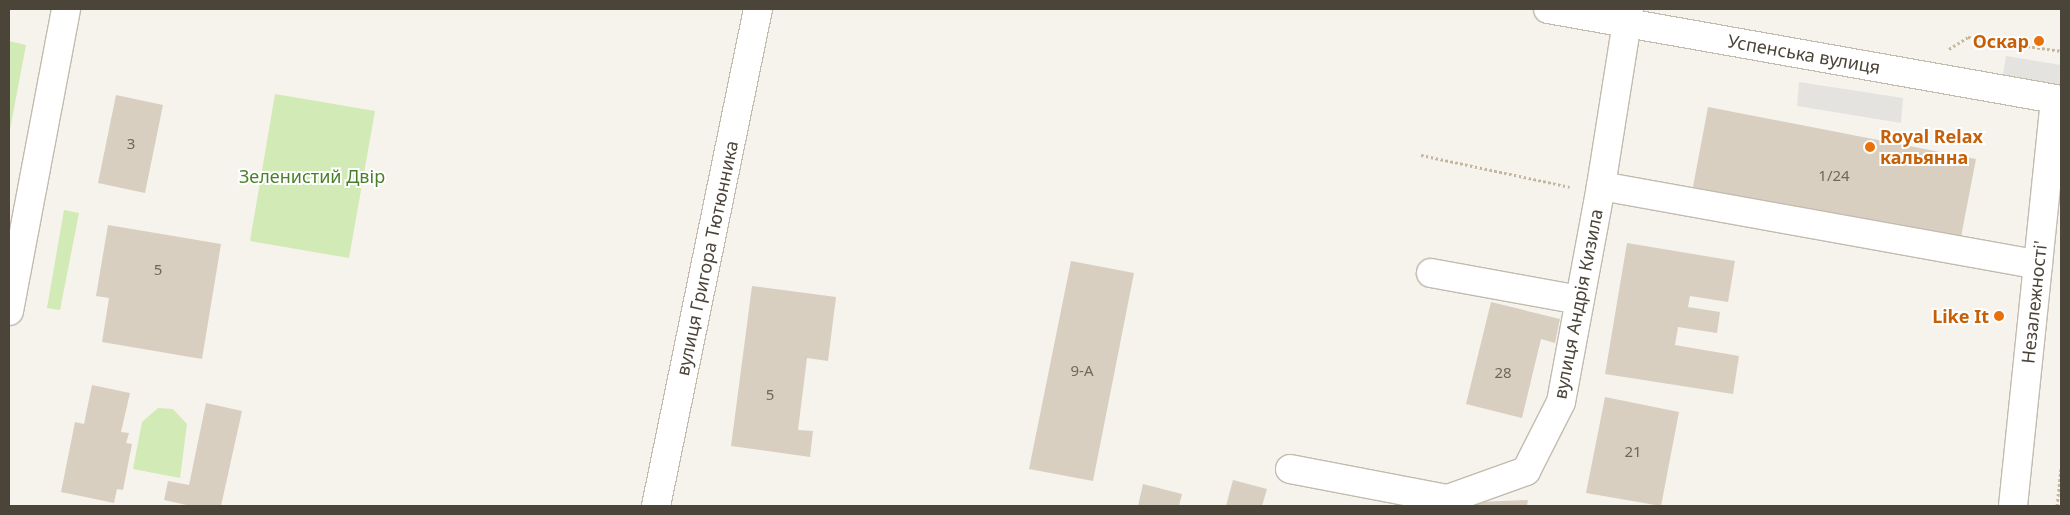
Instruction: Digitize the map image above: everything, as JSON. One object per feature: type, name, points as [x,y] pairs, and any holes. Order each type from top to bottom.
[{"type":"street","points":[[9,311],[66,9]]},
{"type":"street","name":"вулиця Григора Тютюнника","points":[[656,506],[758,9]]},
{"type":"street","name":"Успенська вулиця","points":[[1548,9],[1629,16],[2058,99]]},
{"type":"street","name":"вулиця Андрія Кизила","points":[[1290,469],[1448,499],[1526,471],[1561,402],[1600,190],[1629,16]]},
{"type":"street","name":"Незалежності'","points":[[2013,506],[2038,266],[2058,99]]},
{"type":"street","points":[[1600,190],[2038,266]]},
{"type":"street","points":[[1431,273],[1580,300]]},
{"type":"path","points":[[1938,48],[1948,50],[1968,37],[2061,51]]},
{"type":"path","points":[[1421,155],[1600,190]]},
{"type":"path","points":[[2057,506],[2061,469]]},
{"type":"green space","points":[[9,41],[26,45],[9,135]]},
{"type":"green space","name":"Зеленистий Двір","points":[[275,94],[375,111],[349,258],[250,241]]},
{"type":"green space","points":[[64,210],[79,213],[60,310],[47,308]]},
{"type":"green space","points":[[158,408],[173,409],[187,424],[180,478],[133,469],[142,422]]},
{"type":"shaded area","points":[[2006,56],[2061,65],[2061,96],[2001,86]]},
{"type":"shaded area","points":[[1799,82],[1903,98],[1901,123],[1797,106]]},
{"type":"building","points":[[116,95],[163,105],[145,193],[98,183]]},
{"type":"building","points":[[1708,107],[1976,159],[1960,242],[1692,192]]},
{"type":"building","points":[[108,225],[221,244],[202,359],[102,342],[109,298],[96,296]]},
{"type":"building","points":[[1627,243],[1735,261],[1728,302],[1690,296],[1688,307],[1720,312],[1717,333],[1678,327],[1675,345],[1739,356],[1733,394],[1605,374]]},
{"type":"building","points":[[1071,261],[1134,273],[1093,481],[1029,469]]},
{"type":"building","points":[[752,286],[836,297],[828,361],[807,358],[798,430],[813,431],[810,457],[731,446]]},
{"type":"building","points":[[1491,302],[1560,319],[1555,343],[1541,339],[1522,418],[1466,404]]},
{"type":"building","points":[[92,385],[130,393],[121,432],[129,433],[126,443],[132,444],[123,490],[117,489],[114,503],[61,492],[75,422],[84,424]]},
{"type":"building","points":[[1605,397],[1679,412],[1661,506],[1586,493]]},
{"type":"building","points":[[206,403],[242,411],[221,506],[191,506],[164,500],[168,481],[189,485]]},
{"type":"building","points":[[1233,480],[1267,489],[1262,506],[1226,506]]},
{"type":"building","points":[[1143,484],[1182,494],[1179,506],[1138,506]]},
{"type":"building","points":[[1528,500],[1527,506],[1453,506],[1454,503]]},
{"type":"place","name":"Оскар","points":[[2039,41]]},
{"type":"place","name":"Royal Relax кальянна","points":[[1870,147]]},
{"type":"place","name":"Like It","points":[[1999,316]]}]
